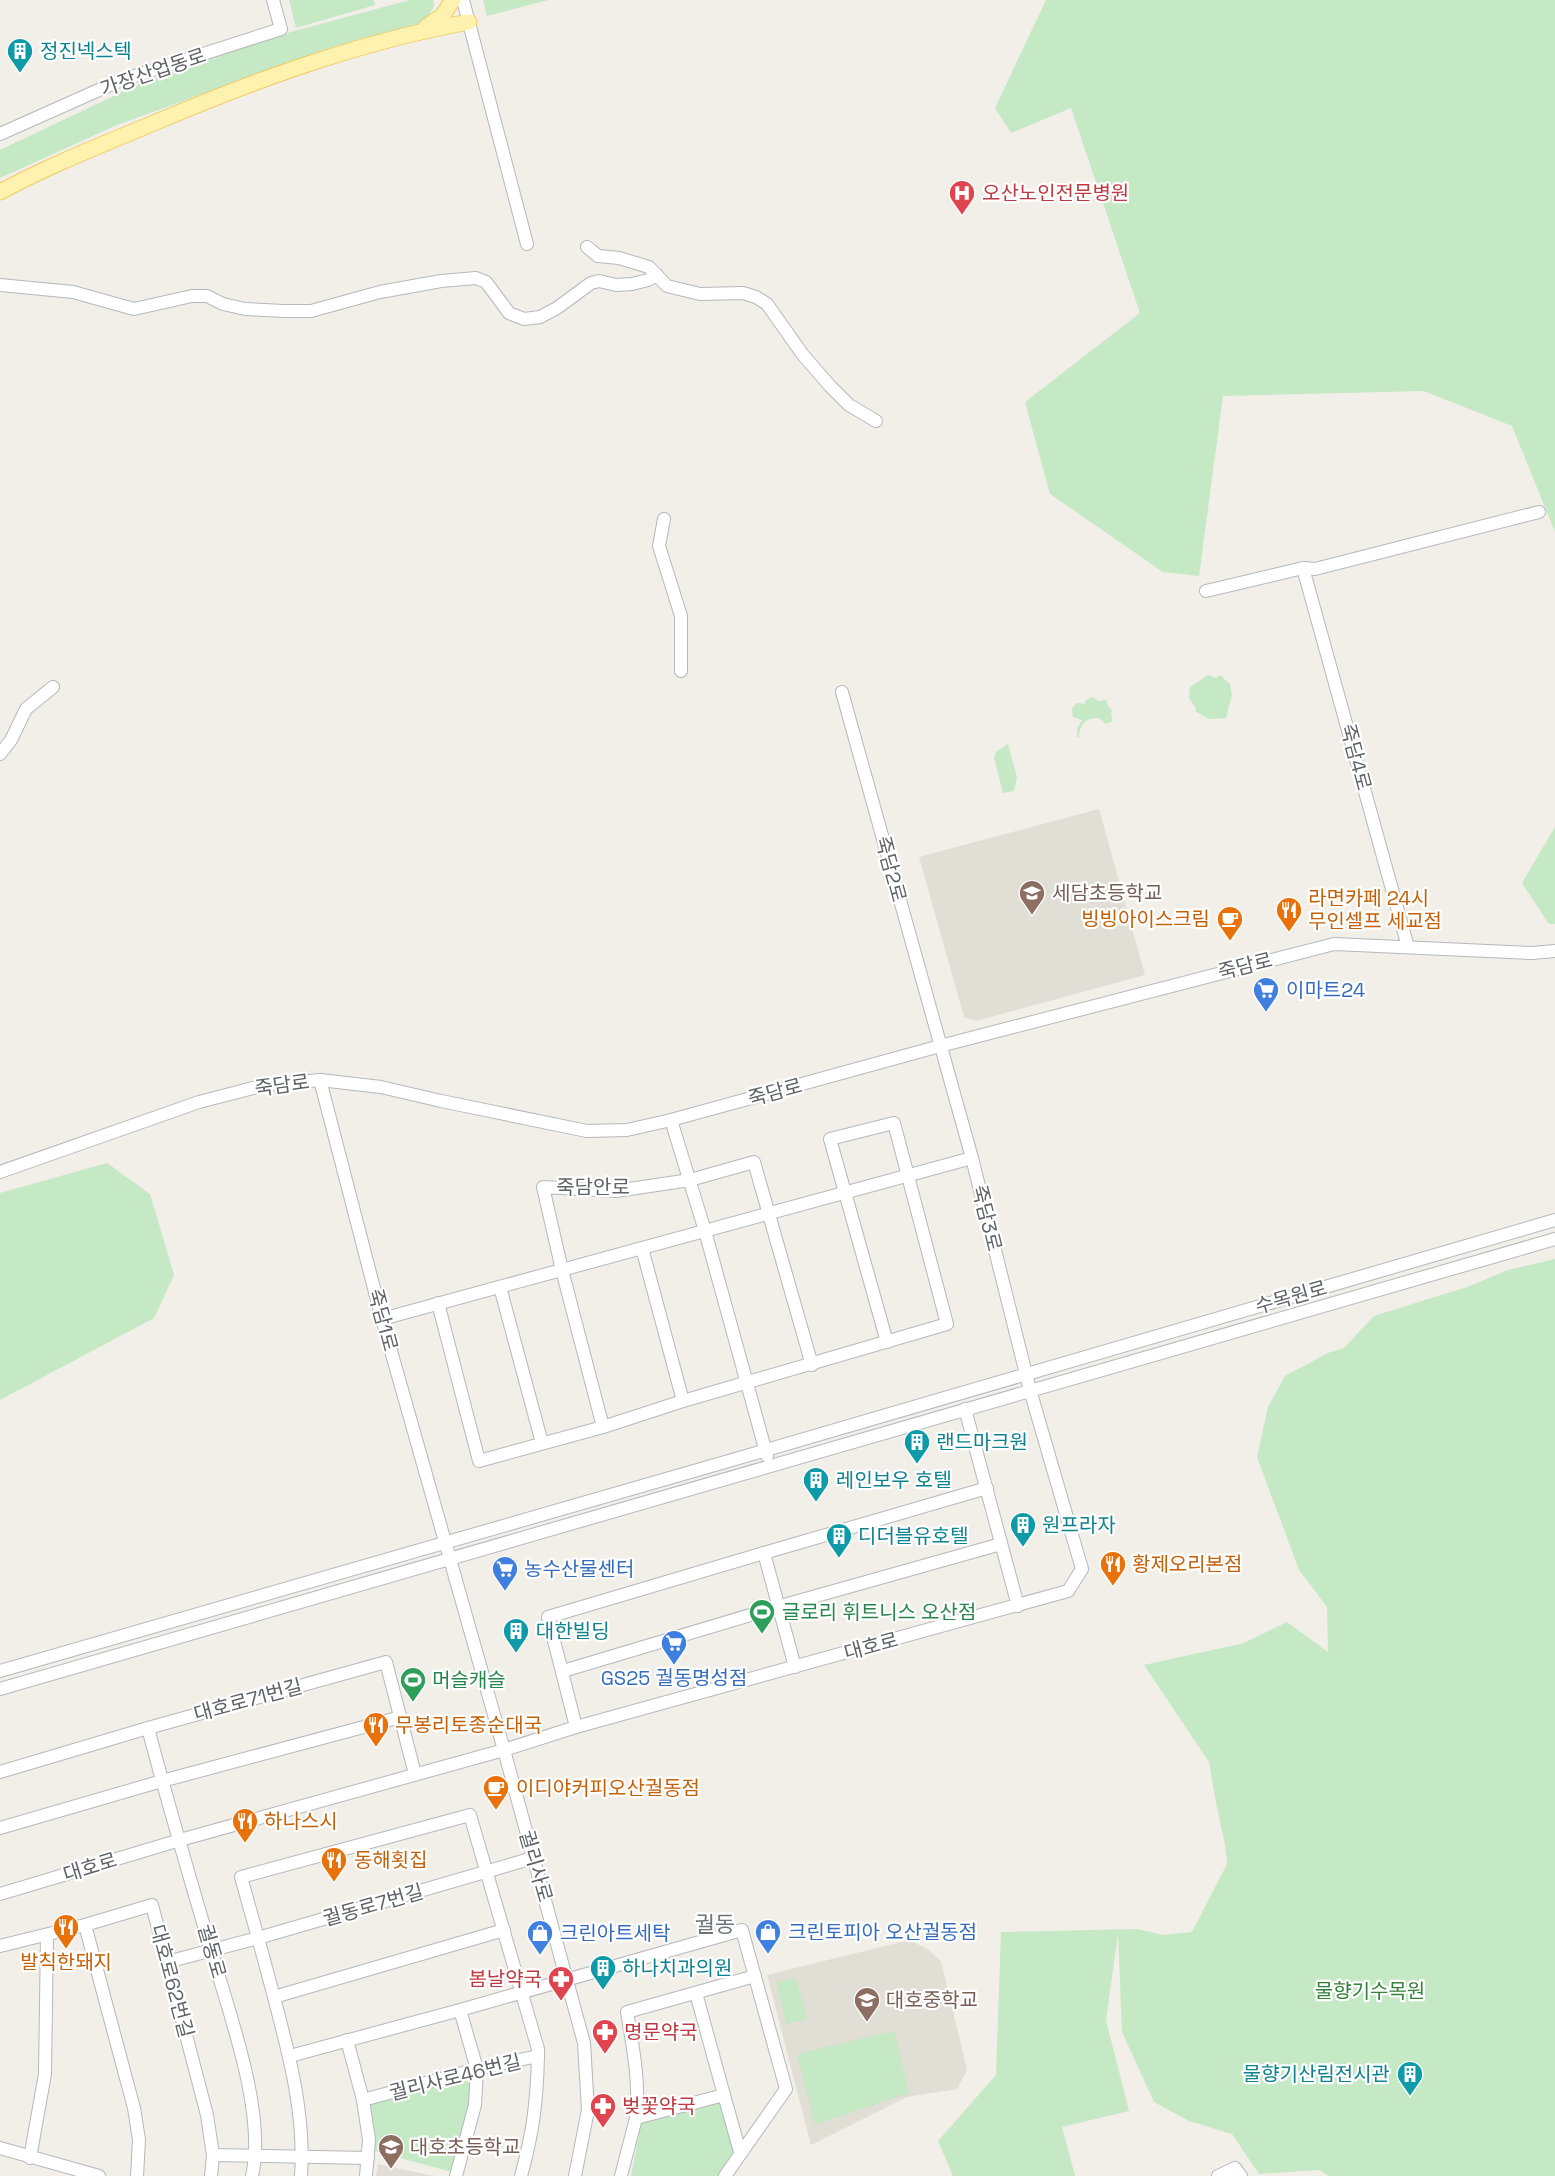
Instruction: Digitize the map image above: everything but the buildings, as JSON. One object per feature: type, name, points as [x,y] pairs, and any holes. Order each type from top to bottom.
[{"type":"main road","points":[[421,30],[461,0]]},
{"type":"main road","points":[[0,192],[118,138],[241,86],[359,47],[421,30],[469,22]]},
{"type":"street","name":"가장산업동로","points":[[0,134],[119,81],[281,29],[273,0]]},
{"type":"street","points":[[461,0],[469,22],[528,244]]},
{"type":"street","points":[[587,247],[598,256],[619,258],[649,267],[667,286],[700,294],[743,293],[756,297],[767,304],[803,355],[830,386],[849,405],[876,421]]},
{"type":"street","points":[[0,285],[73,292],[134,309],[192,296],[207,297],[223,304],[245,309],[284,311],[311,310],[380,292],[441,281],[476,278],[486,282],[509,313],[524,319],[540,317],[591,283],[599,281],[616,285],[632,284],[657,276]]},
{"type":"street","points":[[1206,591],[1303,568],[1315,569],[1539,512]]},
{"type":"street","points":[[664,519],[659,546],[681,616],[681,671]]},
{"type":"street","name":"죽담4로","points":[[1303,568],[1408,946]]},
{"type":"street","points":[[0,754],[11,740],[26,709],[53,687]]},
{"type":"street","name":"죽담2로","points":[[842,692],[940,1046]]},
{"type":"street","name":"죽담로","points":[[0,1172],[199,1102],[265,1085],[320,1080],[381,1086],[441,1101],[587,1131],[627,1130],[1334,944],[1532,953],[1555,951]]},
{"type":"street","name":"죽담3로","points":[[940,1046],[972,1158],[1030,1390]]},
{"type":"street","name":"죽담1로","points":[[320,1080],[382,1319],[450,1560]]},
{"type":"street","points":[[671,1120],[705,1231],[769,1466]]},
{"type":"street","points":[[438,1303],[479,1461],[603,1428],[683,1401],[748,1384],[947,1324],[894,1123],[830,1139],[887,1342]]},
{"type":"street","points":[[382,1319],[972,1158]]},
{"type":"street","name":"죽담안로","points":[[603,1428],[543,1187],[616,1191],[690,1180],[754,1162],[812,1365]]},
{"type":"street","name":"수목원로","points":[[0,1671],[446,1545],[1026,1373],[1555,1220]]},
{"type":"street","name":"수목원로","points":[[0,1689],[1555,1239]]},
{"type":"street","points":[[642,1248],[683,1401]]},
{"type":"street","points":[[500,1287],[542,1443]]},
{"type":"street","name":"대호로","points":[[0,1894],[180,1840],[504,1750],[576,1727],[1068,1592],[1082,1569],[1030,1390]]},
{"type":"street","points":[[964,1409],[1018,1606]]},
{"type":"street","points":[[576,1727],[548,1617],[987,1488]]},
{"type":"street","points":[[563,1671],[777,1607],[1001,1544]]},
{"type":"street","points":[[764,1553],[795,1667]]},
{"type":"street","name":"궐리사로","points":[[450,1560],[584,2043],[588,2110],[575,2176]]},
{"type":"street","name":"대호로71번길","points":[[0,1772],[386,1662],[416,1774]]},
{"type":"street","points":[[0,1828],[162,1781],[400,1717]]},
{"type":"street","name":"궐동로","points":[[148,1728],[239,2046],[254,2122],[256,2157],[252,2176]]},
{"type":"street","points":[[301,2176],[299,2096],[241,1877],[470,1815],[522,1991],[538,2056]]},
{"type":"street","name":"궐동로7번길","points":[[167,1962],[533,1858]]},
{"type":"street","name":"대호로62번길","points":[[0,1946],[85,1925],[152,1905],[207,2115],[213,2155],[211,2176]]},
{"type":"street","points":[[85,1925],[134,2108],[139,2140],[137,2176]]},
{"type":"street","points":[[274,1997],[504,1930]]},
{"type":"street","points":[[290,2056],[742,1930],[786,2089],[725,2176]]},
{"type":"street","points":[[30,2158],[45,2074],[46,1935]]},
{"type":"street","points":[[621,2176],[636,2118],[639,2094],[627,2012],[755,1976]]},
{"type":"street","points":[[696,1993],[740,2152]]},
{"type":"street","points":[[456,2176],[475,2105],[477,2069],[460,2010]]},
{"type":"street","points":[[347,2040],[363,2100]]},
{"type":"street","name":"궐리사로46번길","points":[[366,2176],[369,2140],[363,2100],[477,2069],[538,2056],[537,2103],[530,2146],[521,2176]]},
{"type":"street","points":[[636,2118],[724,2095]]},
{"type":"street","points":[[0,2148],[99,2176]]},
{"type":"street","points":[[213,2155],[368,2158]]},
{"type":"street","points":[[1218,2176],[1235,2168],[1241,2176]]},
{"type":"shaded area","name":"세담초등학교","points":[[1099,809],[1145,975],[976,1021],[964,1017],[919,857]]},
{"type":"shaded area","name":"대호중학교","points":[[909,1940],[927,1949],[941,1961],[967,2070],[957,2089],[907,2097],[811,2145],[767,1975]]},
{"type":"shaded area","name":"대호초등학교","points":[[378,2164],[434,2176],[376,2176]]},
{"type":"green space","points":[[289,0],[374,0],[375,5],[296,28]]},
{"type":"green space","points":[[410,0],[433,0],[434,6],[425,22],[380,34],[328,54],[235,82],[117,125],[0,178],[0,150],[139,84],[294,31]]},
{"type":"green space","points":[[483,0],[548,0],[487,16]]},
{"type":"green space","points":[[1046,0],[1555,0],[1555,532],[1512,426],[1424,391],[1223,396],[1199,576],[1163,572],[1050,494],[1025,402],[1140,313],[1071,108],[1011,133],[995,108]]},
{"type":"green space","points":[[1208,675],[1216,678],[1220,675],[1230,684],[1232,695],[1226,718],[1209,719],[1195,711],[1196,708],[1189,698],[1190,687]]},
{"type":"green space","points":[[1092,697],[1099,701],[1106,700],[1112,710],[1113,721],[1106,724],[1099,718],[1087,720],[1077,737],[1077,729],[1082,720],[1073,717],[1072,708],[1077,703],[1084,704]]},
{"type":"green space","points":[[1008,744],[1017,777],[1014,791],[1003,793],[994,758],[996,752]]},
{"type":"green space","points":[[1555,827],[1555,924],[1549,924],[1522,883]]},
{"type":"green space","points":[[107,1163],[150,1194],[174,1275],[154,1318],[0,1400],[0,1193]]},
{"type":"green space","name":"물향기수목원","points":[[1555,1259],[1555,2176],[1329,2176],[1319,2170],[1259,2174],[1232,2134],[1189,2121],[1154,2102],[1122,2032],[1118,1934],[1106,2020],[1129,2111],[1062,2127],[1075,2176],[953,2176],[938,2141],[996,2075],[1001,1932],[1137,1929],[1163,1935],[1192,1932],[1227,1864],[1209,1762],[1144,1665],[1244,1643],[1287,1622],[1328,1652],[1327,1607],[1299,1570],[1257,1457],[1268,1407],[1285,1376],[1328,1353],[1344,1348],[1374,1316],[1467,1287],[1508,1270]]},
{"type":"green space","points":[[796,1978],[807,2019],[786,2024],[776,1982]]},
{"type":"green space","points":[[894,2031],[909,2093],[815,2125],[797,2054]]},
{"type":"green space","points":[[471,2074],[472,2106],[452,2172],[374,2151],[375,2140],[370,2102]]},
{"type":"green space","points":[[721,2100],[734,2153],[719,2176],[631,2176],[641,2124],[644,2121]]},
{"type":"place","name":"정진넥스텍","points":[[20,74]]},
{"type":"place","name":"오산노인전문병원","points":[[962,216]]},
{"type":"place","name":"세담초등학교","points":[[1032,916]]},
{"type":"place","name":"라면카페 24시 무인셀프 세교점","points":[[1289,933]]},
{"type":"place","name":"빙빙아이스크림","points":[[1230,942]]},
{"type":"place","name":"이마트24","points":[[1266,1013]]},
{"type":"place","name":"랜드마크원","points":[[917,1465]]},
{"type":"place","name":"레인보우 호텔","points":[[816,1503]]},
{"type":"place","name":"원프라자","points":[[1023,1548]]},
{"type":"place","name":"디더블유호텔","points":[[839,1559]]},
{"type":"place","name":"황제오리본점","points":[[1113,1587]]},
{"type":"place","name":"농수산물센터","points":[[505,1592]]},
{"type":"place","name":"글로리 휘트니스 오산점","points":[[762,1635]]},
{"type":"place","name":"대한빌딩","points":[[516,1654]]},
{"type":"place","name":"GS25 궐동명성점","points":[[674,1666]]},
{"type":"place","name":"머슬캐슬","points":[[413,1703]]},
{"type":"place","name":"무봉리토종순대국","points":[[376,1748]]},
{"type":"place","name":"이디야커피오산궐동점","points":[[496,1811]]},
{"type":"place","name":"하나스시","points":[[245,1844]]},
{"type":"place","name":"동해횟집","points":[[334,1883]]},
{"type":"place","name":"발칙한돼지","points":[[66,1950]]},
{"type":"place","name":"크린토피아 오산궐동점","points":[[768,1955]]},
{"type":"place","name":"크린아트세탁","points":[[540,1956]]},
{"type":"place","name":"하나치과의원","points":[[603,1991]]},
{"type":"place","name":"봄날약국","points":[[561,2002]]},
{"type":"place","name":"대호중학교","points":[[867,2023]]},
{"type":"place","name":"명문약국","points":[[605,2055]]},
{"type":"place","name":"물향기산림전시관","points":[[1410,2097]]},
{"type":"place","name":"벚꽃약국","points":[[603,2129]]},
{"type":"place","name":"대호초등학교","points":[[391,2170]]},
{"type":"district","name":"궐동","points":[[715,1924]]}]
